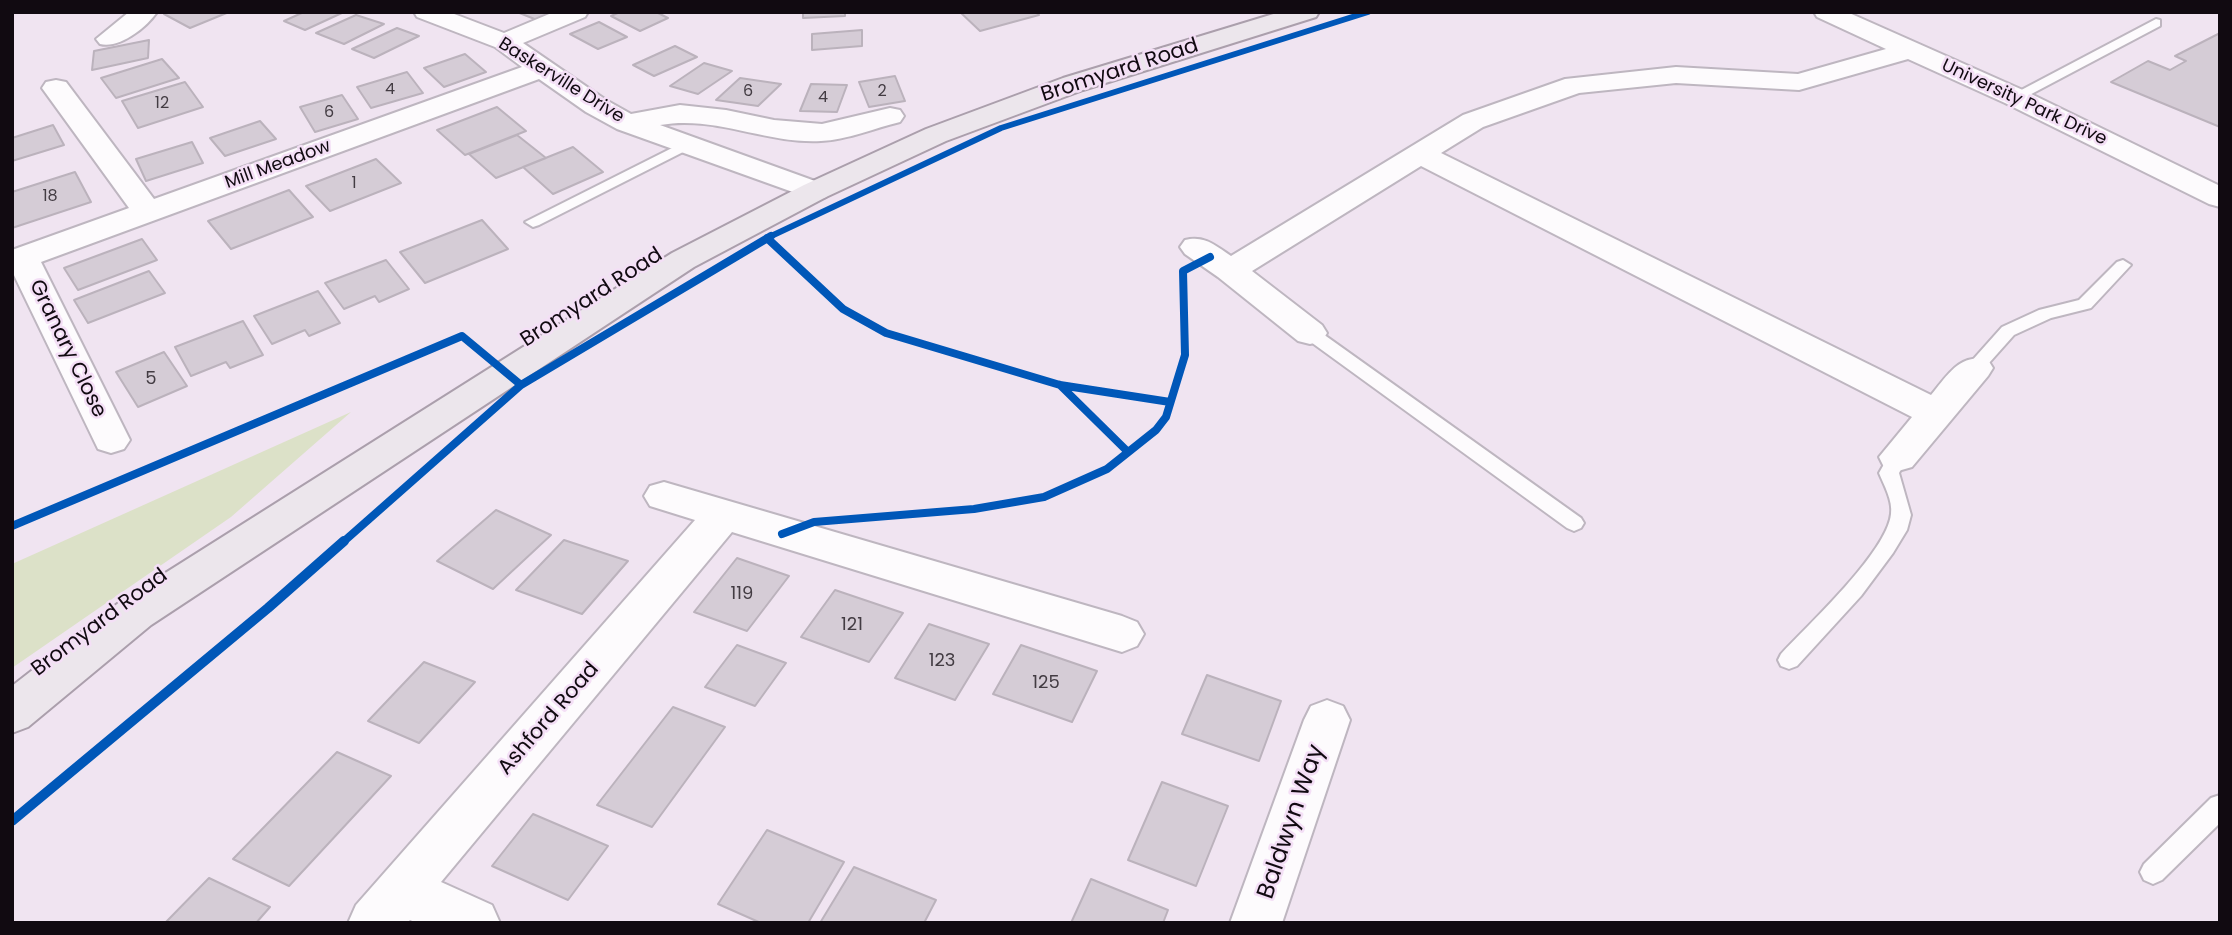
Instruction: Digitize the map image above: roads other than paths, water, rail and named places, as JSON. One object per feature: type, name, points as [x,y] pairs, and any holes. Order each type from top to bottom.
[{"type":"main road","name":"Bromyard Road","points":[[1226,37],[1293,12]]},
{"type":"main road","name":"Bromyard Road","points":[[12,713],[136,612],[683,260],[815,191],[936,135],[1051,92],[1307,12]]},
{"type":"street","points":[[109,39],[145,12]]},
{"type":"street","name":"Baskerville Drive","points":[[426,12],[504,42],[596,106],[626,123],[815,191]]},
{"type":"street","points":[[504,42],[576,12]]},
{"type":"street","name":"University Park Drive","points":[[1826,12],[2015,97],[2220,198]]},
{"type":"street","points":[[1230,270],[1473,121],[1575,85],[1676,75],[1799,82],[1910,50]]},
{"type":"street","name":"Mill Meadow","points":[[18,259],[543,68]]},
{"type":"street","points":[[56,88],[148,212]]},
{"type":"street","points":[[626,123],[680,113],[726,117],[774,129],[822,133],[890,116]]},
{"type":"street","points":[[1420,154],[1935,413]]},
{"type":"street","points":[[1196,247],[1230,270],[1310,333]]},
{"type":"street","name":"Granary Close","points":[[18,259],[111,440]]},
{"type":"street","points":[[1898,457],[1975,368]]},
{"type":"street","points":[[664,496],[1122,634]]},
{"type":"street","name":"Ashford Road","points":[[388,906],[723,515]]},
{"type":"street","name":"Baldwyn Way","points":[[1256,923],[1327,720]]},
{"type":"street","points":[[388,906],[474,923]]},
{"type":"lane","points":[[2015,97],[2156,23]]},
{"type":"lane","points":[[533,222],[684,146]]},
{"type":"lane","points":[[1975,368],[2008,331],[2045,314],[2085,304],[2123,265]]},
{"type":"lane","points":[[1310,333],[1574,523]]},
{"type":"lane","points":[[1789,660],[1855,587],[1892,539],[1901,514],[1889,473],[1898,457]]},
{"type":"lane","points":[[2153,873],[2220,806]]}]
